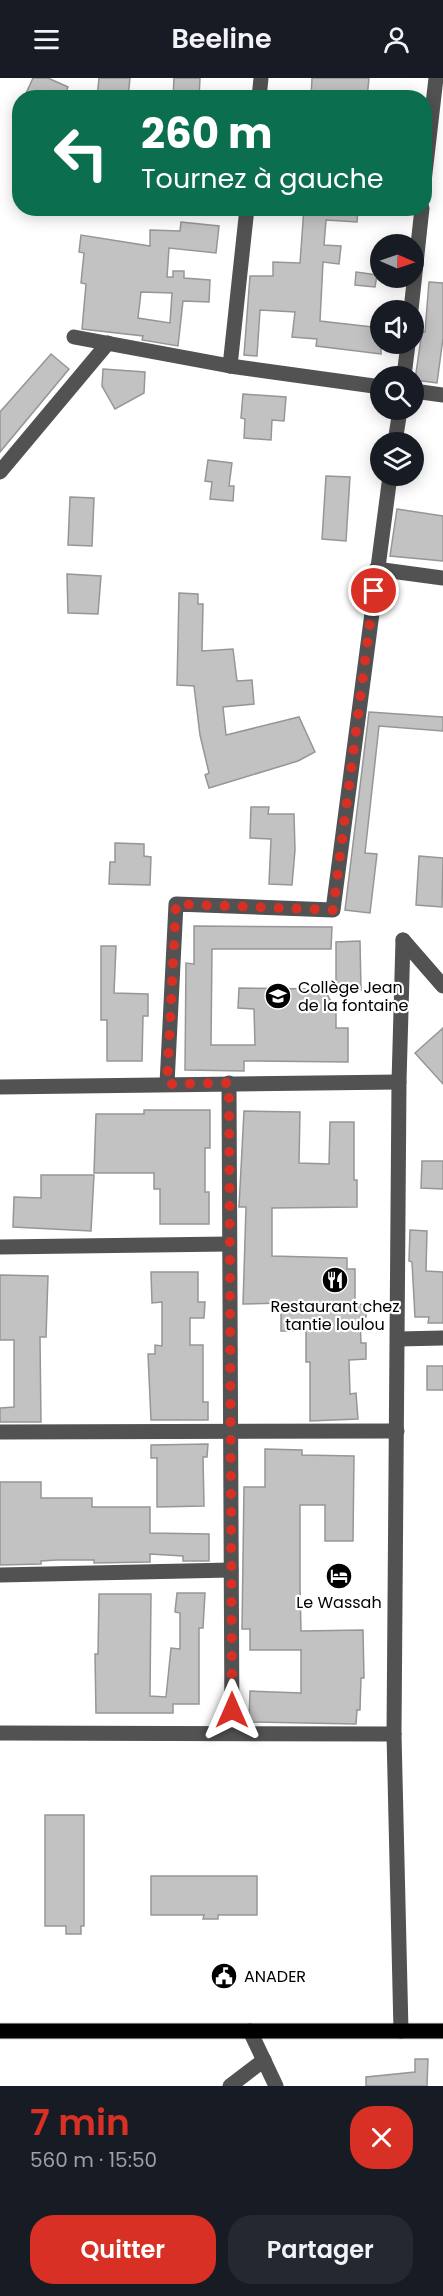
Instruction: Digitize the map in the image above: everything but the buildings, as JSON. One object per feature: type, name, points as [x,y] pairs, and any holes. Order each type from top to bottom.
[{"type":"main road","points":[[0,2031],[443,2031]]},
{"type":"street","points":[[432,113],[436,78]]},
{"type":"street","points":[[230,366],[246,216]]},
{"type":"street","points":[[412,300],[421,216]]},
{"type":"street","points":[[74,337],[230,366],[370,385]]},
{"type":"street","points":[[0,472],[108,343]]},
{"type":"street","points":[[424,392],[443,395]]},
{"type":"street","points":[[167,1084],[176,904],[333,910],[388,486]]},
{"type":"street","points":[[376,568],[443,578]]},
{"type":"street","points":[[401,2031],[394,1734],[399,1082],[403,940],[443,987]]},
{"type":"street","points":[[0,1087],[399,1082]]},
{"type":"street","points":[[229,1083],[232,1733]]},
{"type":"street","points":[[0,1247],[229,1244]]},
{"type":"street","points":[[398,1339],[443,1338]]},
{"type":"street","points":[[0,1431],[396,1431]]},
{"type":"street","points":[[0,1575],[231,1570]]},
{"type":"street","points":[[0,1733],[394,1734]]},
{"type":"street","points":[[250,2031],[276,2086]]},
{"type":"street","points":[[230,2086],[264,2060]]},
{"type":"place","name":"Collège Jean de la fontaine","points":[[278,996]]},
{"type":"place","name":"Restaurant chez tantie loulou","points":[[335,1280]]},
{"type":"place","name":"Le Wassah","points":[[339,1576]]},
{"type":"place","name":"ANADER","points":[[224,1976]]},
{"type":"route","points":[[232,1710],[229,1083],[167,1084],[176,904],[333,910],[374,591]]}]
